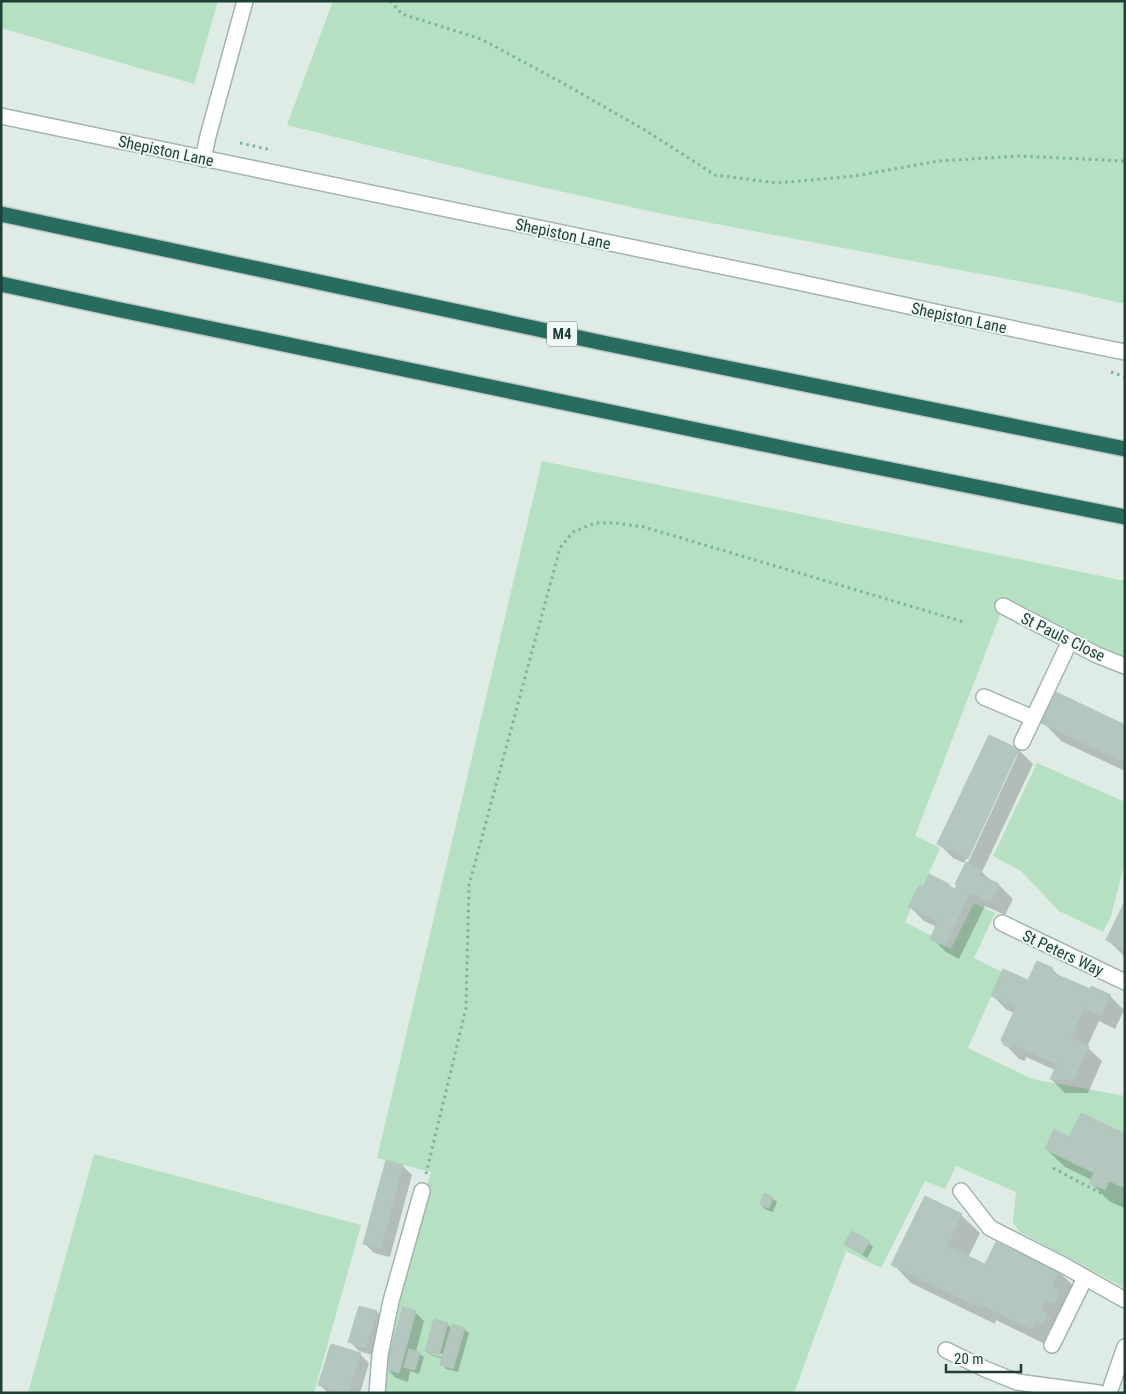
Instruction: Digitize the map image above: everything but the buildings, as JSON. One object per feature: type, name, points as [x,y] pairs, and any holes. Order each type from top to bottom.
[{"type":"highway","name":"M4","points":[[1,214],[598,342],[1125,449]]},
{"type":"highway","points":[[1,284],[802,452],[1125,517]]},
{"type":"street","points":[[203,160],[245,1]]},
{"type":"street","name":"Shepiston Lane","points":[[1,116],[203,160],[763,275],[1008,329],[1125,352]]},
{"type":"street","name":"St Pauls Close","points":[[1003,606],[1097,655],[1125,666]]},
{"type":"street","points":[[1022,742],[1070,641]]},
{"type":"street","points":[[984,697],[1033,718]]},
{"type":"street","name":"St Peters Way","points":[[1002,924],[1125,982]]},
{"type":"street","points":[[961,1190],[990,1228],[1125,1300]]},
{"type":"street","points":[[377,1393],[380,1355],[391,1302],[422,1191]]},
{"type":"street","points":[[1052,1345],[1085,1278]]},
{"type":"street","points":[[1109,1393],[1125,1347]]},
{"type":"street","points":[[946,1350],[1017,1382],[1099,1393]]},
{"type":"path","points":[[390,1],[402,14],[481,39],[645,130],[715,175],[777,183],[855,176],[947,160],[1018,156],[1125,160]]},
{"type":"path","points":[[422,1191],[466,1008],[469,884],[560,548],[573,532],[595,523],[616,523],[644,527],[964,622]]},
{"type":"path","points":[[1053,1168],[1125,1206]]},
{"type":"green space","points":[[1,1],[218,1],[194,84],[1,28]]},
{"type":"green space","points":[[333,1],[1125,1],[1125,304],[1066,290],[658,213],[501,178],[287,125]]},
{"type":"green space","points":[[542,461],[1125,581],[1125,660],[1100,650],[1005,602],[915,836],[940,848],[923,887],[919,885],[909,907],[911,908],[905,922],[932,936],[931,939],[951,949],[974,903],[995,913],[974,958],[1002,972],[968,1048],[1032,1079],[1125,1096],[1125,1288],[1020,1232],[1013,1223],[1016,1192],[956,1166],[945,1189],[925,1181],[881,1268],[846,1251],[794,1393],[379,1393],[401,1288],[431,1172],[377,1158]]},
{"type":"green space","points":[[1037,763],[1125,802],[1125,862],[1111,916],[1103,932],[1059,911],[1021,871],[993,856]]},
{"type":"green space","points":[[94,1154],[361,1225],[314,1393],[28,1393]]}]
